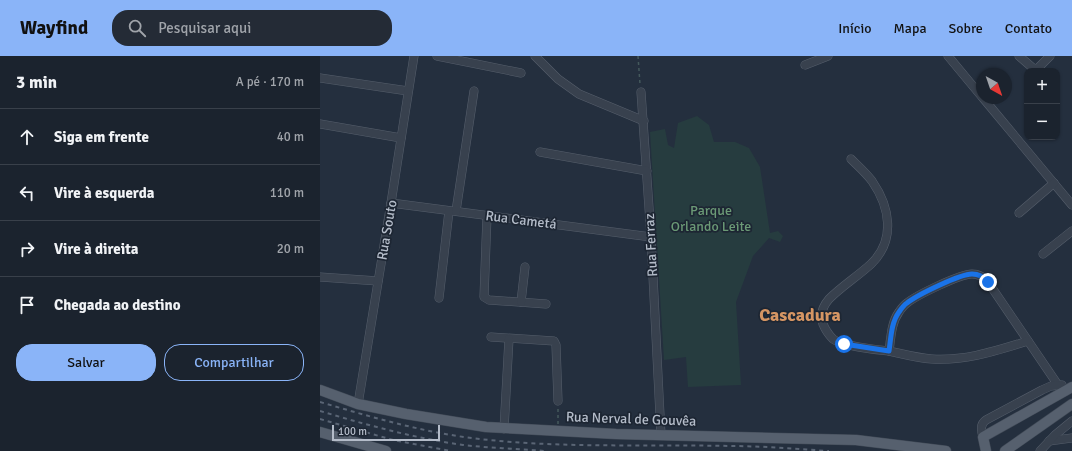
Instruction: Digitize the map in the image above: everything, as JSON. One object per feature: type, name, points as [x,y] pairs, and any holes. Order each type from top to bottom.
[{"type":"main road","points":[[986,451],[983,437],[1071,388]]},
{"type":"main road","name":"Rua Nerval de Gouvêa","points":[[320,390],[358,404],[472,425],[558,431],[856,440],[946,451]]},
{"type":"main road","points":[[1005,451],[1072,404]]},
{"type":"main road","points":[[320,432],[386,451]]},
{"type":"street","name":"Rua Souto","points":[[358,404],[414,56]]},
{"type":"street","points":[[437,56],[521,73]]},
{"type":"street","points":[[535,56],[558,79],[580,94],[644,121]]},
{"type":"street","points":[[805,65],[828,56]]},
{"type":"street","points":[[948,56],[976,89]]},
{"type":"street","points":[[1019,56],[1034,69],[1038,68],[1050,56]]},
{"type":"street","points":[[320,78],[408,91]]},
{"type":"street","points":[[439,298],[452,211],[474,91]]},
{"type":"street","name":"Rua Ferraz","points":[[641,92],[651,236],[661,435]]},
{"type":"street","points":[[989,104],[1072,205]]},
{"type":"street","points":[[320,124],[401,138]]},
{"type":"street","points":[[540,152],[647,171]]},
{"type":"street","points":[[851,159],[871,181],[883,200],[888,215],[888,234],[883,249],[871,264],[829,299],[823,307],[821,320],[825,329],[833,338],[839,342],[930,359],[958,359],[986,354],[1028,341]]},
{"type":"street","points":[[1019,213],[1054,183]]},
{"type":"street","name":"Rua Cametá","points":[[391,203],[651,236]]},
{"type":"street","points":[[487,216],[484,297],[489,300],[546,304]]},
{"type":"street","points":[[1043,254],[1072,230]]},
{"type":"street","points":[[521,302],[525,267]]},
{"type":"street","points":[[889,351],[893,322],[898,313],[907,303],[917,296],[938,286],[970,274],[978,275],[988,282],[1058,385]]},
{"type":"street","points":[[320,277],[378,281]]},
{"type":"street","points":[[491,337],[552,340],[556,342],[558,402]]},
{"type":"street","points":[[504,428],[509,339]]},
{"type":"street","points":[[983,437],[982,424],[986,420],[1042,390],[1058,385],[1064,385],[1071,388]]},
{"type":"street","points":[[1040,451],[1072,421]]},
{"type":"street","points":[[1062,429],[1072,428]]},
{"type":"street","points":[[1049,441],[1072,438]]},
{"type":"path","points":[[638,56],[641,92]]},
{"type":"path","points":[[558,402],[558,431]]},
{"type":"green space","name":"Parque Orlando Leite","points":[[697,116],[709,125],[714,142],[735,142],[749,148],[760,167],[770,233],[778,231],[783,236],[780,242],[769,238],[753,256],[736,302],[741,385],[688,387],[686,357],[664,360],[650,132],[665,129],[668,145],[674,148],[678,123]]},
{"type":"railway","points":[[320,402],[428,431],[497,441],[563,445],[755,446],[829,451]]},
{"type":"railway","points":[[320,411],[391,431],[427,439],[463,445],[545,451]]},
{"type":"railway","points":[[320,419],[393,440],[451,451]]},
{"type":"district","name":"Cascadura","points":[[800,315]]},
{"type":"route","points":[[844,344],[889,351],[893,322],[898,313],[907,303],[917,296],[964,275],[978,275],[985,278],[988,282]]}]
